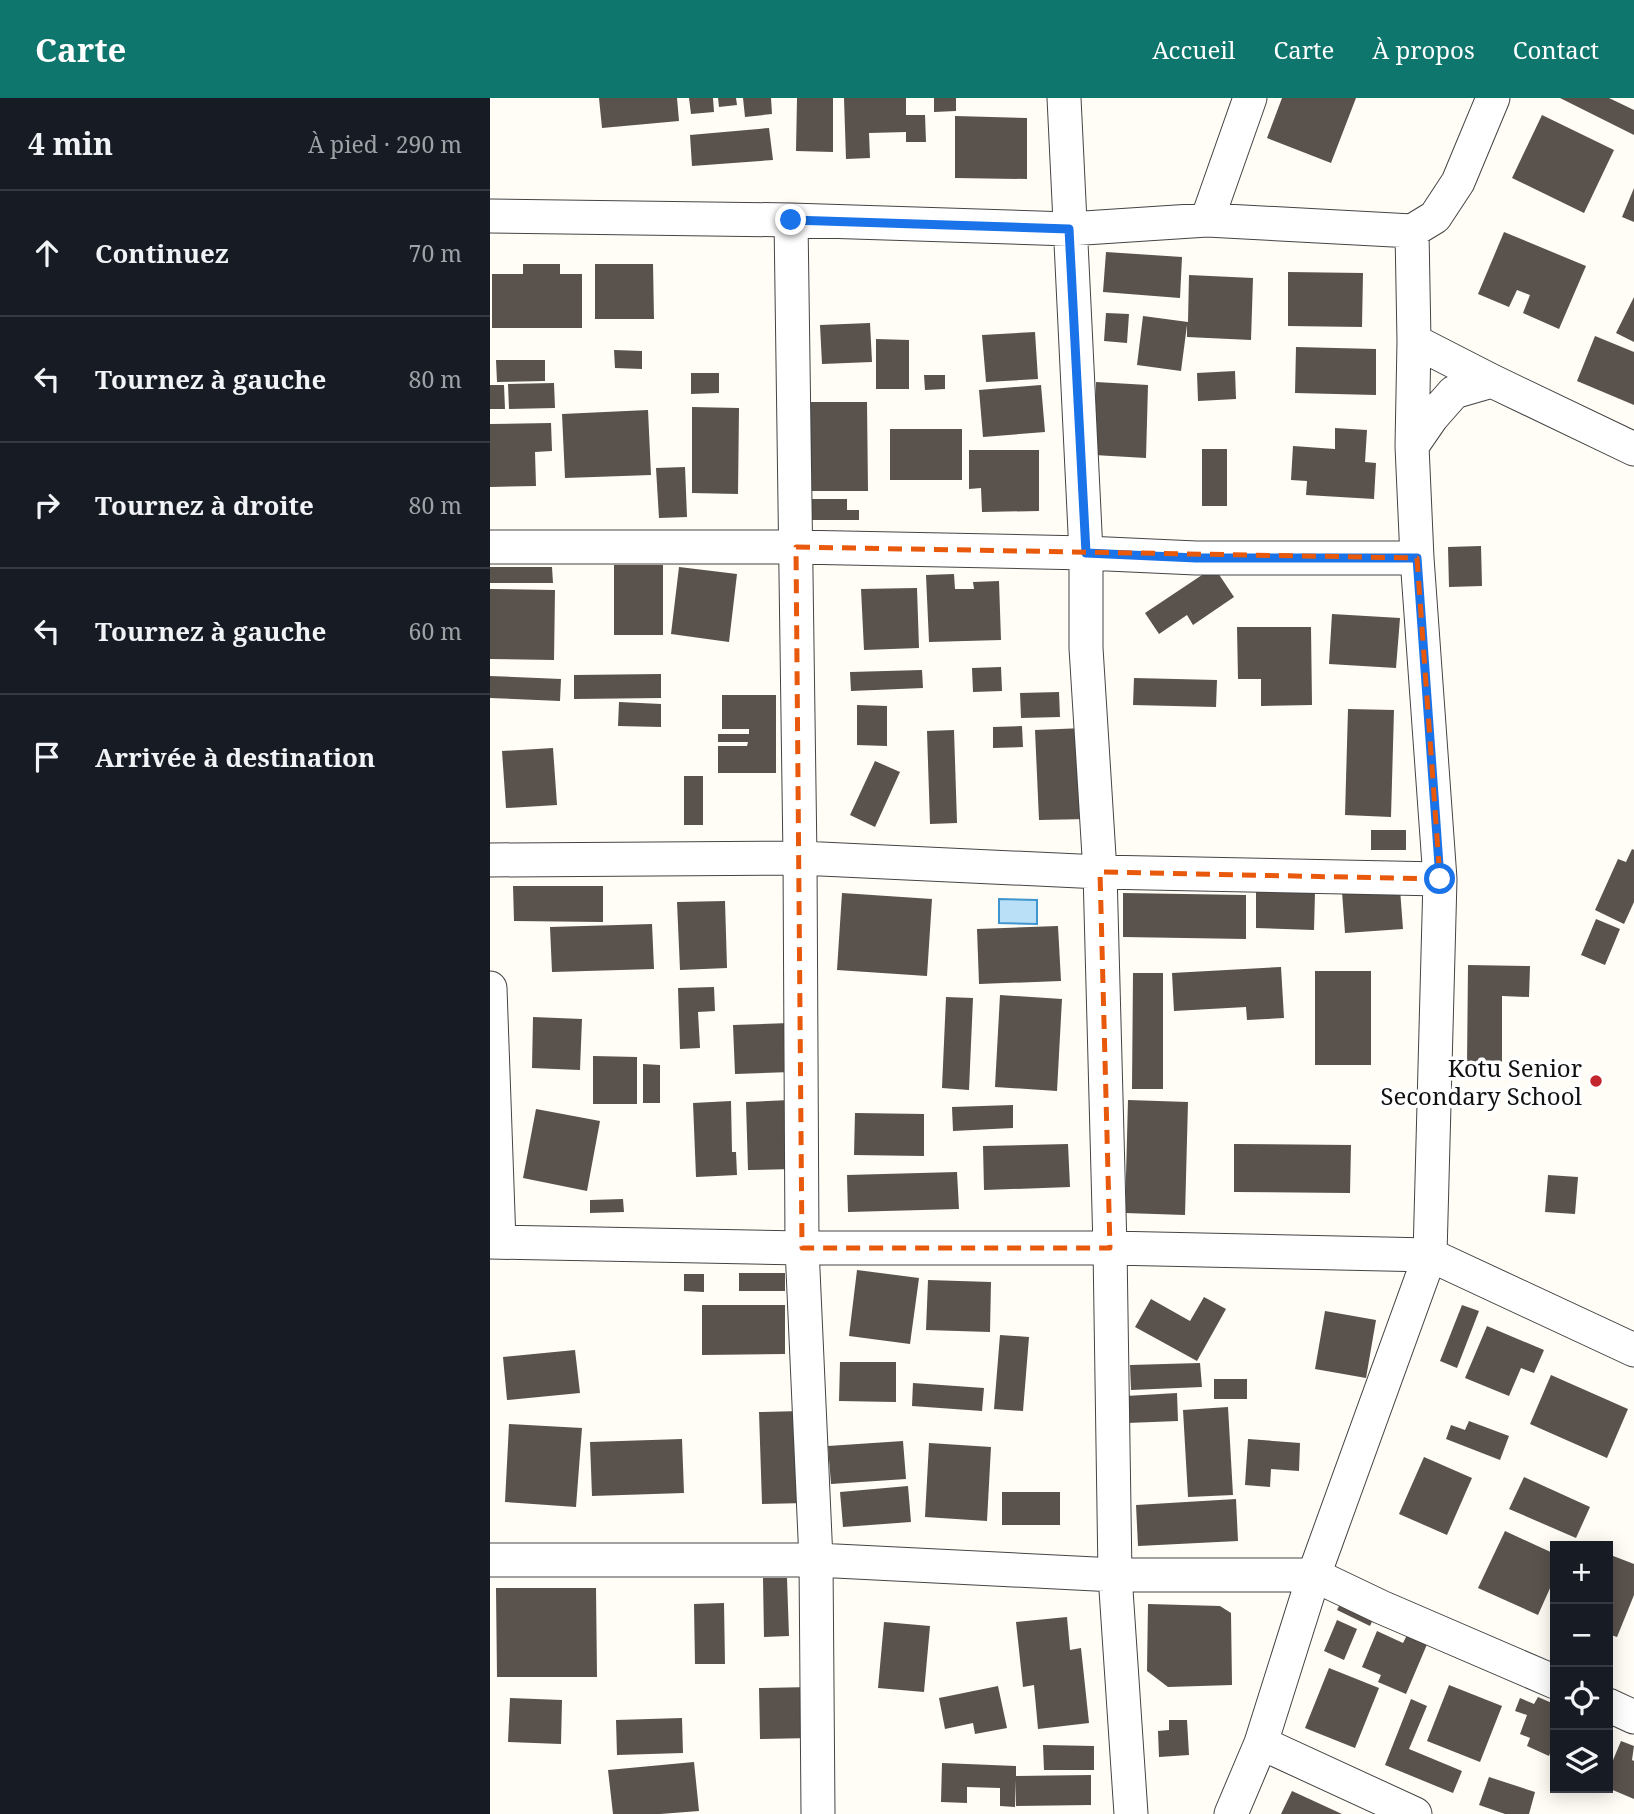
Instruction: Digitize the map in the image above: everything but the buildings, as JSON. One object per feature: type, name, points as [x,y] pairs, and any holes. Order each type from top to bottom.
[{"type":"street","points":[[1064,98],[1086,553],[1086,648],[1100,872],[1115,1575],[1131,1814]]},
{"type":"street","points":[[1207,220],[1250,98]]},
{"type":"street","points":[[490,216],[791,220],[1069,229],[1207,220],[1412,232],[1434,217],[1458,182],[1493,98]]},
{"type":"street","points":[[791,220],[800,858],[802,1248],[816,1560],[818,1814]]},
{"type":"street","points":[[1231,1814],[1261,1743],[1314,1575],[1430,1255],[1440,879],[1417,558],[1412,446],[1412,232]]},
{"type":"street","points":[[1414,341],[1634,449]]},
{"type":"street","points":[[1412,446],[1454,391],[1492,381]]},
{"type":"street","points":[[490,547],[796,547],[1196,558],[1417,558]]},
{"type":"street","points":[[490,860],[800,858],[1100,872],[1440,879]]},
{"type":"street","points":[[490,988],[495,1242],[802,1248],[1110,1248],[1430,1255],[1634,1350]]},
{"type":"street","points":[[490,1560],[816,1560],[1115,1575],[1314,1575],[1550,1680]]},
{"type":"street","points":[[1613,1707],[1634,1717]]},
{"type":"street","points":[[1261,1743],[1415,1814]]},
{"type":"highlighted area","points":[[796,547],[1417,558],[1440,879],[1100,872],[1110,1248],[802,1248]]},
{"type":"water","points":[[999,899],[1037,900],[1037,924],[999,923]]},
{"type":"place","name":"Kotu Senior Secondary School","points":[[1596,1081]]},
{"type":"route","points":[[791,220],[1069,229],[1086,553],[1196,558],[1417,558],[1440,879]]}]
